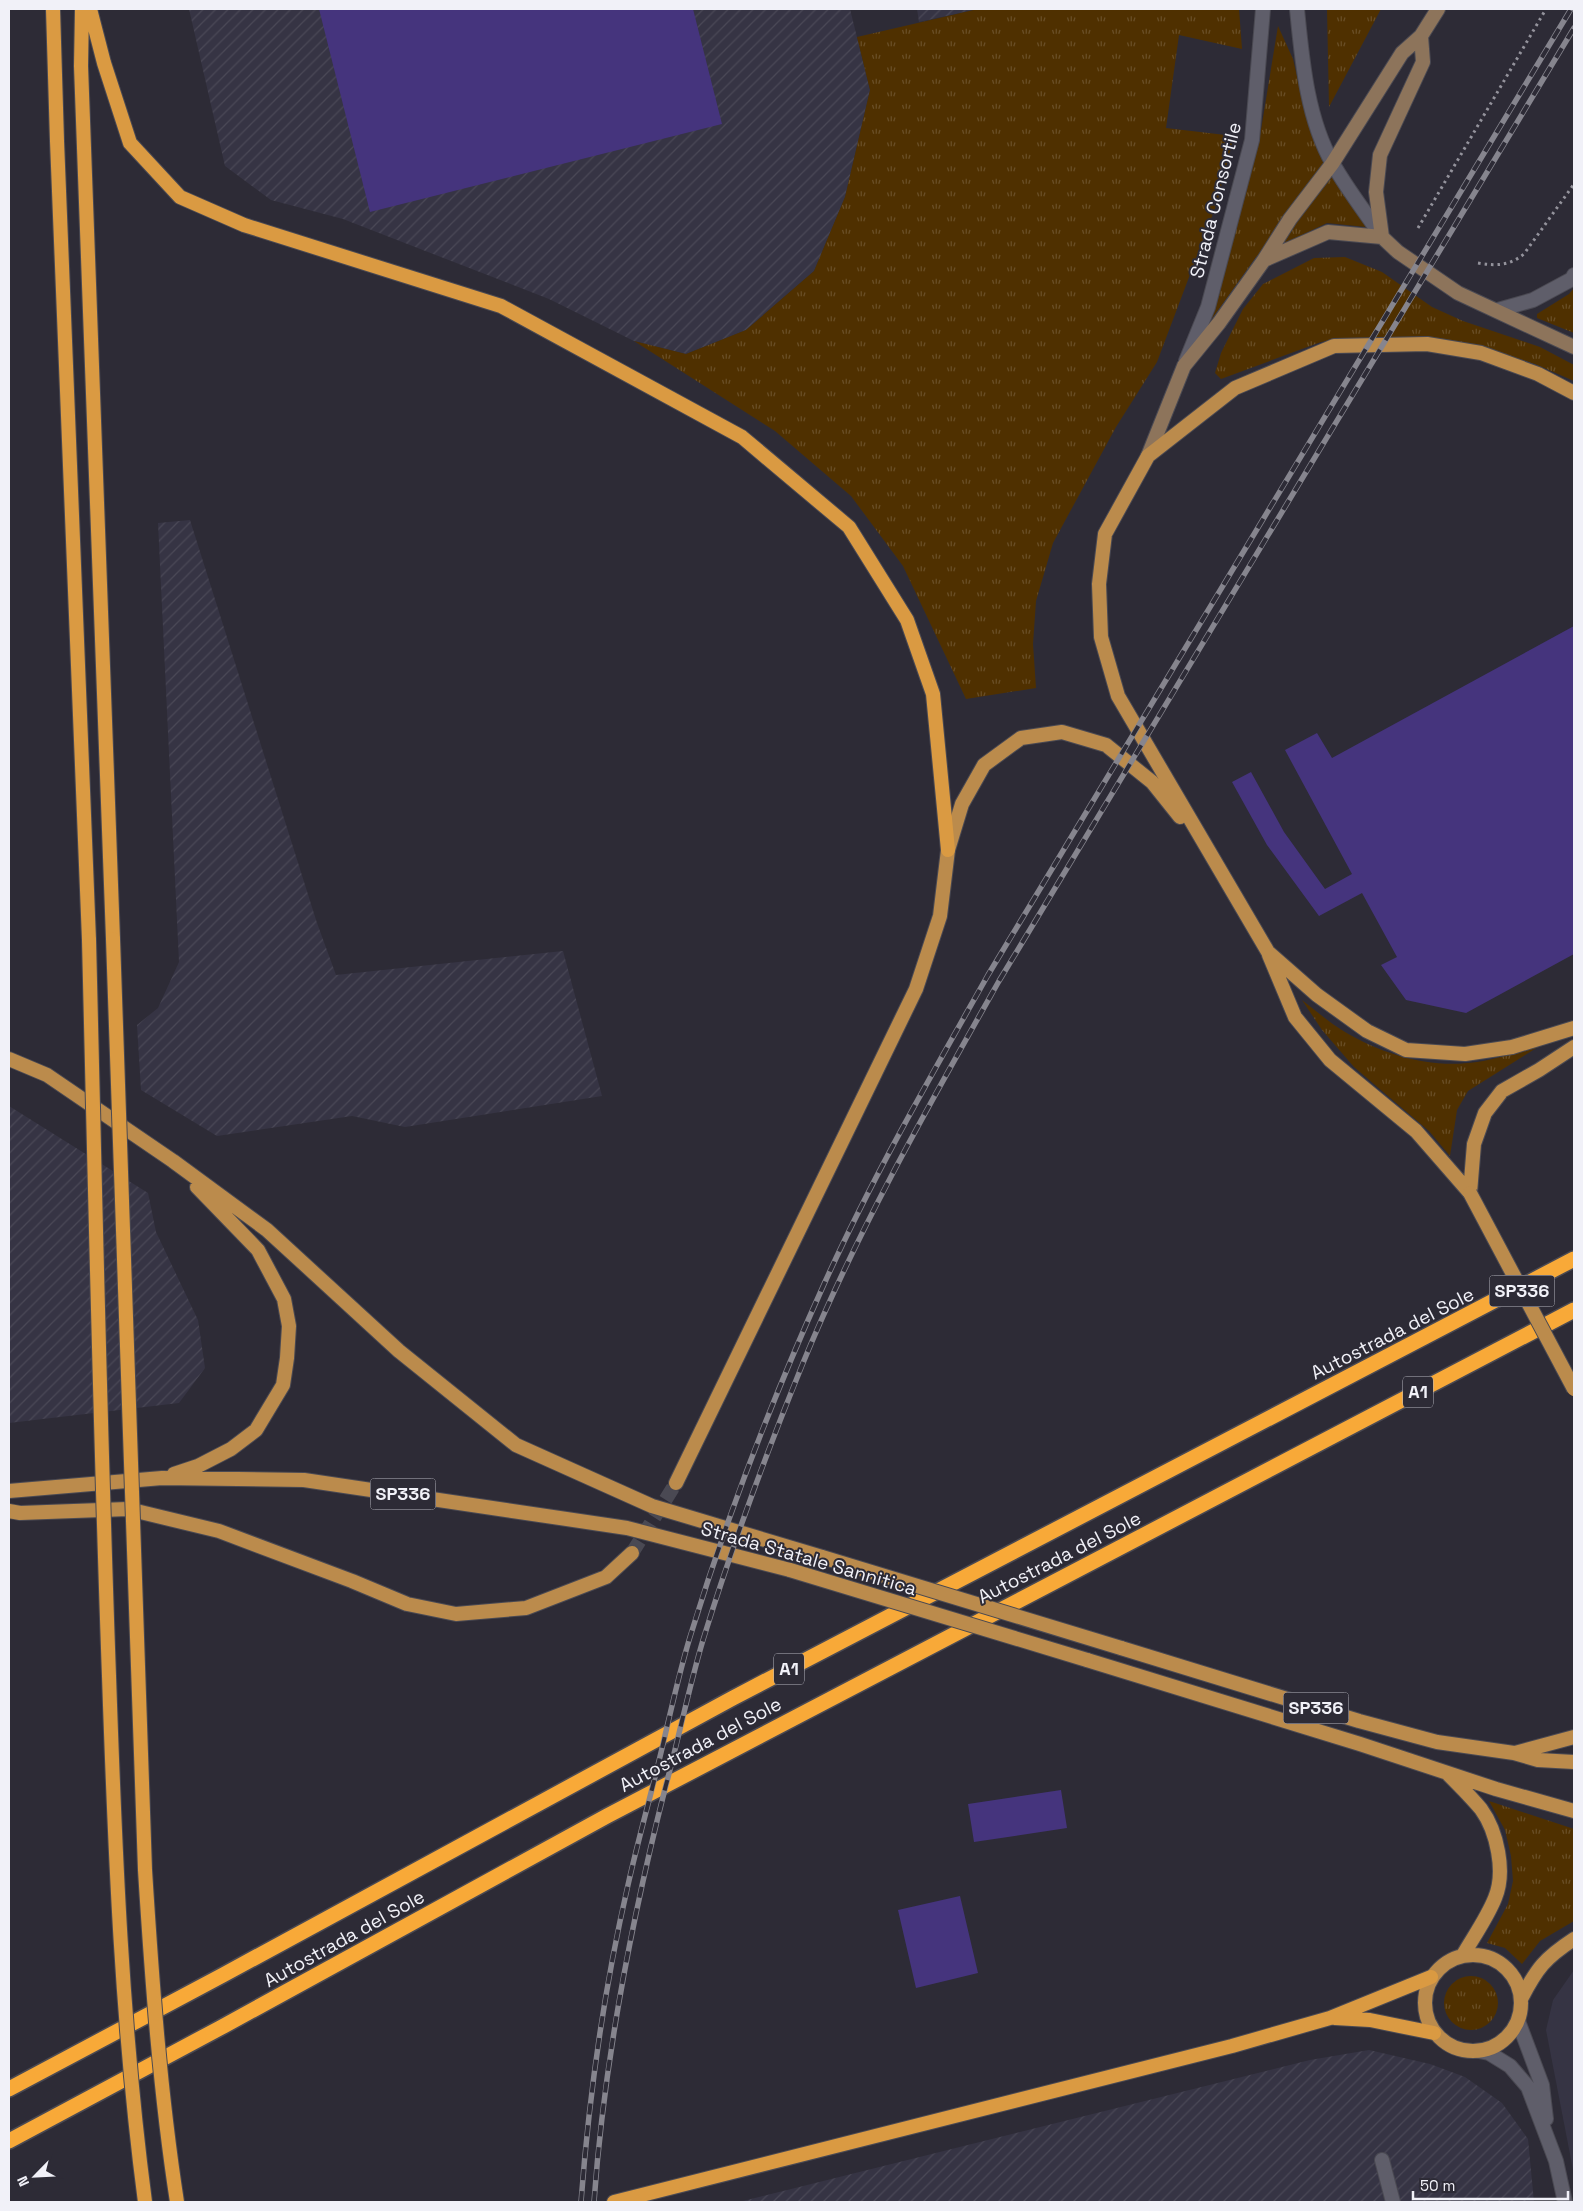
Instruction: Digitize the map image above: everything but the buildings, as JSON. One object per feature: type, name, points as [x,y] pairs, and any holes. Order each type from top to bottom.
[{"type":"highway","points":[[53,9],[89,940],[105,1569],[116,1879],[127,2042],[145,2202]]},
{"type":"highway","points":[[82,9],[81,66],[145,1870],[155,2022],[166,2134],[177,2202]]},
{"type":"highway","points":[[90,9],[104,63],[130,143],[180,197],[244,225],[501,306],[742,437],[848,527],[907,620],[933,694],[948,850]]},
{"type":"highway","name":"Autostrada del Sole","points":[[9,2089],[223,1975],[724,1702],[1574,1259]]},
{"type":"highway","name":"Autostrada del Sole","points":[[9,2141],[238,2019],[607,1816],[1574,1310]]},
{"type":"highway","points":[[614,2202],[1232,2046],[1330,2018],[1431,1977]]},
{"type":"highway","points":[[1330,2018],[1370,2020],[1434,2033]]},
{"type":"main road","points":[[1438,9],[1420,36],[1402,53],[1332,164],[1290,219],[1264,260],[1219,323],[1184,366],[1148,456],[1105,534],[1100,576],[1101,637],[1118,696],[1268,952],[1295,1017],[1330,1060],[1416,1132],[1470,1193]]},
{"type":"main road","points":[[1382,237],[1376,192],[1380,155],[1423,62],[1420,36]]},
{"type":"main road","points":[[1264,260],[1328,232],[1382,237],[1398,252],[1458,293],[1574,347]]},
{"type":"main road","points":[[1148,456],[1235,388],[1334,346],[1428,344],[1481,353],[1538,374],[1574,393]]},
{"type":"main road","points":[[676,1483],[916,989],[940,916],[948,850],[962,804],[984,765],[1021,738],[1062,732],[1106,745],[1152,782],[1208,850]]},
{"type":"main road","points":[[1268,952],[1317,995],[1360,1026],[1406,1050],[1465,1054],[1512,1048],[1574,1028]]},
{"type":"main road","points":[[1470,1193],[1474,1144],[1485,1113],[1502,1090],[1539,1070],[1574,1047]]},
{"type":"main road","points":[[9,1059],[47,1075],[173,1160]]},
{"type":"main road","name":"SP336","points":[[162,1478],[198,1466],[231,1449],[256,1430],[283,1385],[289,1326],[284,1299],[258,1250],[173,1160]]},
{"type":"main road","name":"Strada Statale Sannitica","points":[[173,1160],[267,1230],[399,1351],[516,1445],[652,1506],[1359,1721],[1437,1742],[1514,1753],[1538,1760],[1574,1762]]},
{"type":"main road","name":"SP336","points":[[1470,1193],[1574,1389]]},
{"type":"main road","name":"Strada Statale Sannitica","points":[[9,1491],[162,1478],[314,1481],[627,1528],[790,1570],[1087,1660],[1496,1789],[1574,1811]]},
{"type":"main road","points":[[9,1511],[20,1513],[128,1509],[219,1531],[352,1581],[407,1604],[456,1614],[526,1608],[606,1577],[632,1553]]},
{"type":"main road","name":"Strada Statale Sannitica","points":[[1514,1753],[1574,1737]]},
{"type":"main road","points":[[1447,1772],[1482,1810],[1497,1844],[1500,1867],[1496,1896],[1485,1920],[1463,1955]]},
{"type":"main road","points":[[1521,1999],[1518,1986],[1512,1974],[1502,1964],[1483,1955],[1463,1955],[1444,1963],[1431,1977],[1424,1996],[1424,2006],[1429,2025],[1434,2033],[1447,2044],[1462,2050],[1479,2051],[1492,2048],[1512,2032],[1518,2021],[1521,1999],[1534,1975],[1548,1956],[1574,1939]]},
{"type":"street","name":"Strada Consortile","points":[[1184,366],[1208,307],[1252,140],[1263,9]]},
{"type":"street","points":[[1297,9],[1302,58],[1314,114],[1332,164],[1382,237]]},
{"type":"street","points":[[1498,310],[1534,300],[1572,279],[1574,275]]},
{"type":"street","points":[[1518,2021],[1542,2085],[1549,2140]]},
{"type":"street","points":[[1479,2051],[1489,2053],[1510,2066],[1528,2087],[1556,2161],[1565,2202]]},
{"type":"street","points":[[1382,2160],[1393,2202]]},
{"type":"path","points":[[1418,228],[1546,9]]},
{"type":"path","points":[[1478,262],[1493,266],[1506,265],[1516,261],[1524,254],[1574,184]]},
{"type":"shaded area","points":[[189,9],[850,9],[870,90],[845,197],[814,271],[746,330],[686,354],[634,341],[549,299],[343,219],[271,200],[225,166]]},
{"type":"shaded area","points":[[917,9],[978,9],[919,22]]},
{"type":"shaded area","points":[[190,520],[317,923],[336,975],[563,951],[602,1096],[405,1127],[352,1116],[217,1136],[141,1090],[137,1025],[158,1008],[179,962],[158,523]]},
{"type":"shaded area","points":[[9,1106],[148,1193],[156,1232],[198,1320],[205,1368],[179,1403],[9,1423]]},
{"type":"shaded area","points":[[1574,1970],[1574,2175],[1546,2030],[1553,2000]]},
{"type":"shaded area","points":[[1369,2050],[1430,2064],[1465,2077],[1502,2103],[1528,2139],[1534,2202],[739,2202],[1310,2060]]},
{"type":"green space","points":[[978,9],[1239,9],[1242,49],[1179,35],[1166,128],[1234,136],[1217,203],[1157,362],[1116,427],[1053,543],[1036,601],[1033,644],[1036,688],[966,699],[903,566],[851,496],[775,431],[634,341],[686,354],[746,330],[814,271],[845,197],[870,90],[857,37]]},
{"type":"green space","points":[[1327,9],[1381,9],[1329,107]]},
{"type":"green space","points":[[1278,26],[1293,59],[1306,115],[1326,166],[1366,227],[1327,223],[1256,257],[1209,323],[1259,142]]},
{"type":"green space","points":[[1345,257],[1382,272],[1432,307],[1463,321],[1540,347],[1574,365],[1574,381],[1535,364],[1483,348],[1433,338],[1345,338],[1321,342],[1221,379],[1215,373],[1221,353],[1243,309],[1263,284],[1314,258]]},
{"type":"green space","points":[[1574,288],[1574,333],[1537,318],[1537,314],[1569,294]]},
{"type":"green space","points":[[1302,1000],[1334,1025],[1360,1040],[1392,1053],[1425,1062],[1460,1064],[1486,1061],[1546,1042],[1468,1091],[1457,1110],[1450,1156],[1429,1131],[1354,1067],[1322,1030]]},
{"type":"green space","points":[[1489,1801],[1574,1829],[1574,1921],[1540,1941],[1522,1964],[1505,1948],[1487,1943],[1508,1904],[1513,1881],[1511,1856],[1505,1830]]},
{"type":"green space","points":[[1471,1976],[1481,1978],[1490,1984],[1496,1993],[1498,2003],[1496,2013],[1490,2022],[1481,2028],[1471,2030],[1461,2028],[1452,2022],[1446,2013],[1444,2003],[1446,1993],[1452,1984],[1461,1978]]},
{"type":"tunnel","points":[[632,1553],[676,1483]]},
{"type":"railway","points":[[581,2202],[588,2122],[598,2043],[619,1924],[680,1672],[704,1592],[735,1502],[769,1413],[825,1282],[883,1165],[988,975],[1571,9]]},
{"type":"railway","points":[[594,2202],[612,2044],[630,1940],[653,1836],[693,1676],[714,1605],[750,1500],[789,1397],[824,1314],[895,1169],[999,981],[1574,28]]}]
